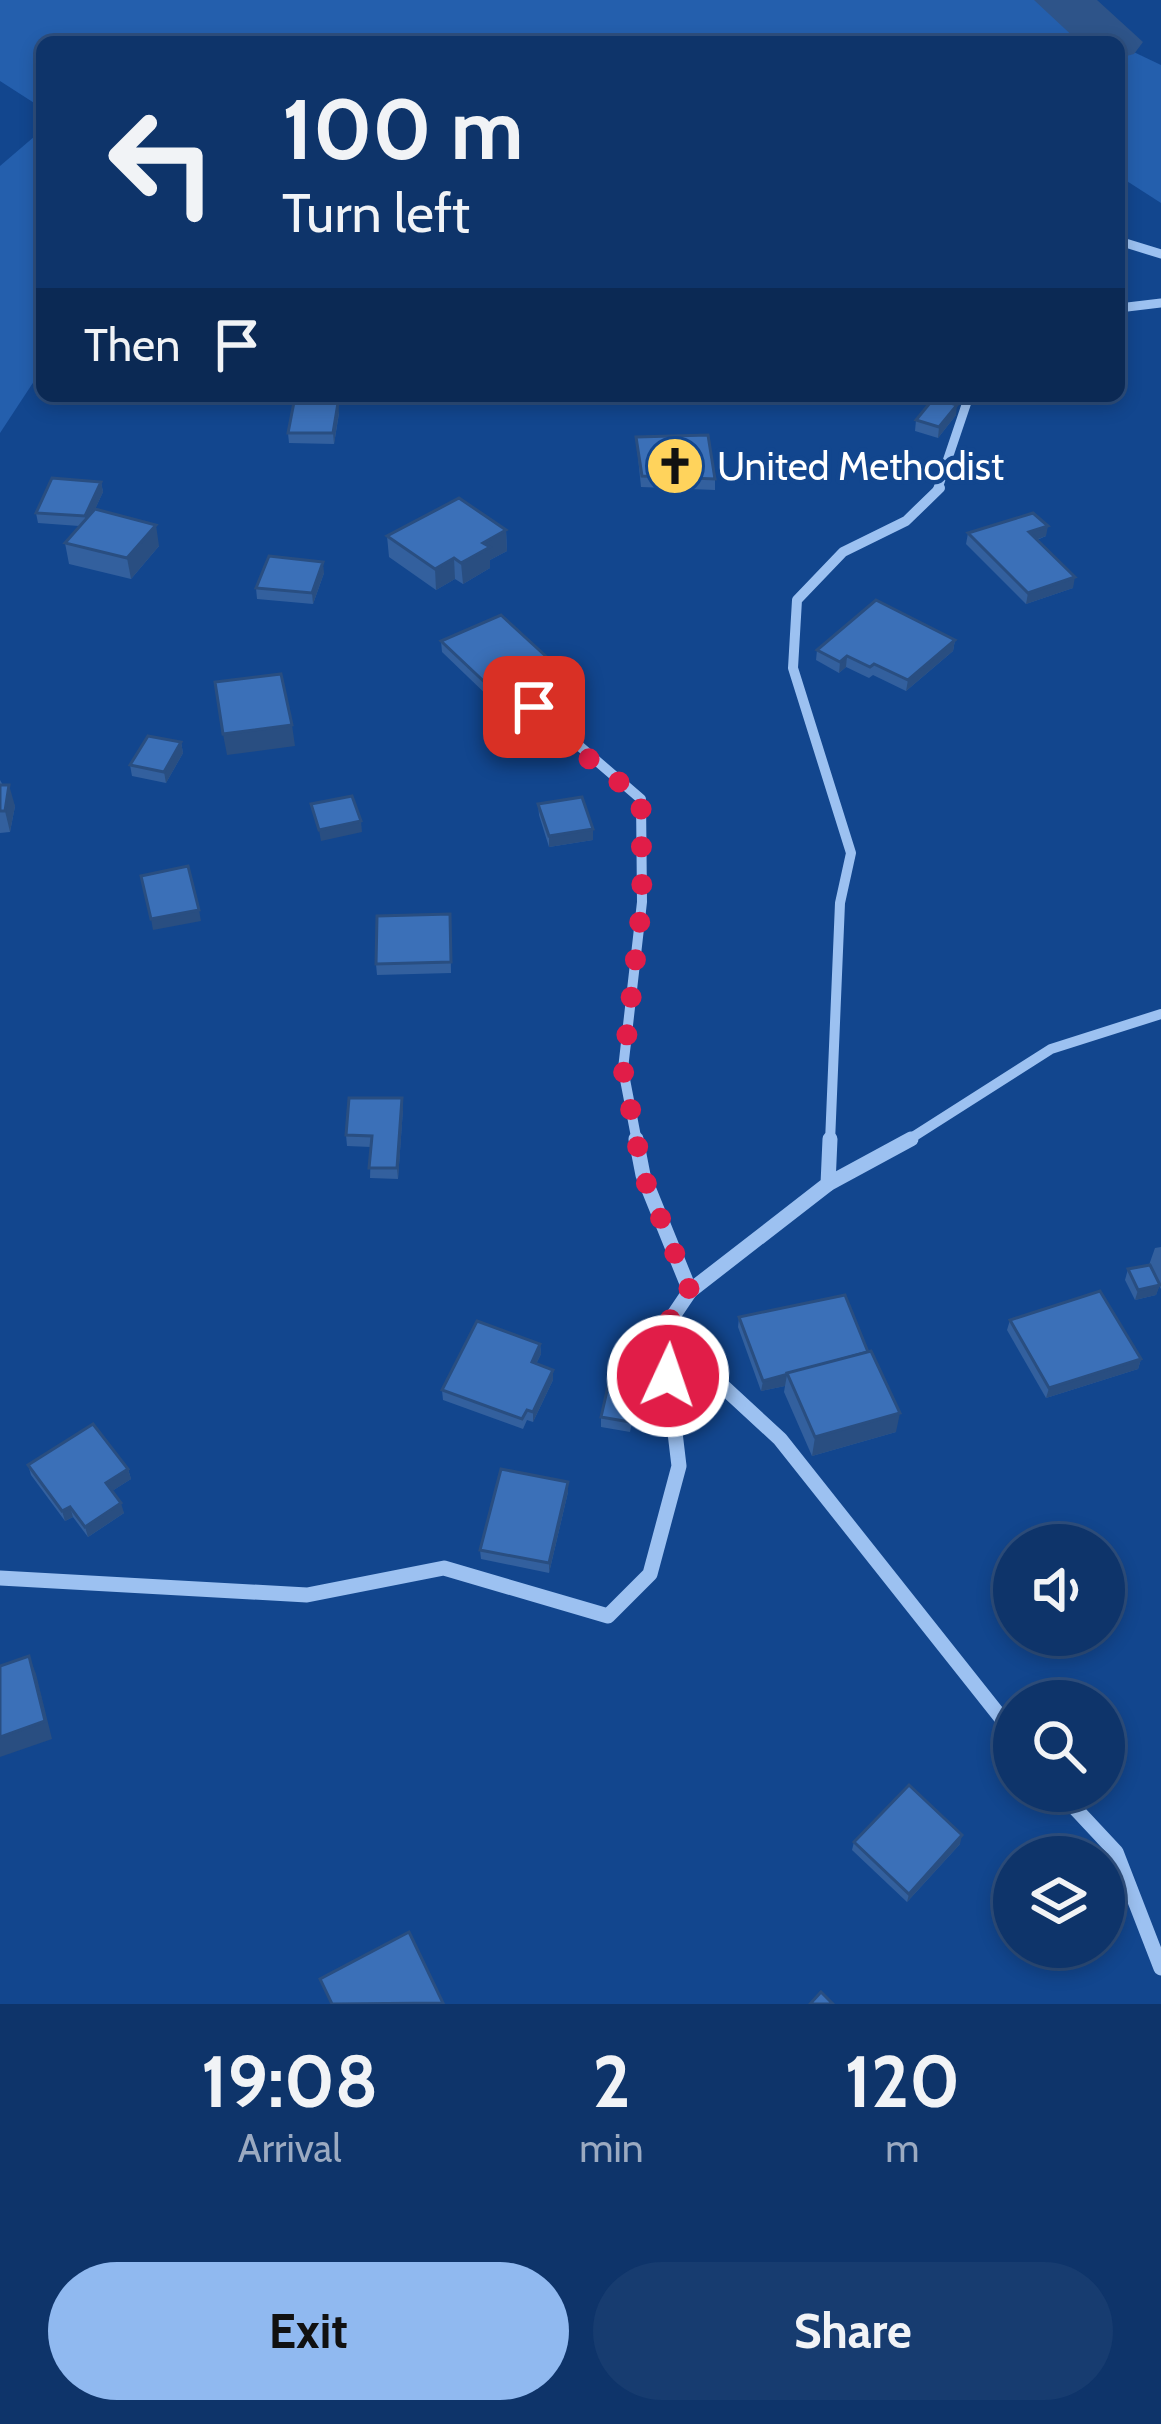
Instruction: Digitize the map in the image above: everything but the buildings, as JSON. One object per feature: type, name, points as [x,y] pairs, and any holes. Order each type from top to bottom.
[{"type":"street","points":[[1125,244],[1161,254]]},
{"type":"street","points":[[1125,307],[1161,303]]},
{"type":"street","points":[[828,1184],[839,903],[851,853],[793,668],[797,600],[843,552],[905,521],[941,487],[967,402]]},
{"type":"street","points":[[534,707],[641,799],[642,902],[623,1069],[643,1175],[690,1291]]},
{"type":"street","points":[[0,1579],[307,1594],[444,1568],[608,1616],[650,1574],[680,1466],[663,1330],[690,1291],[828,1184],[936,1125],[1051,1049],[1161,1014]]},
{"type":"street","points":[[663,1330],[780,1439],[993,1708]]},
{"type":"street","points":[[1079,1812],[1116,1852],[1161,1968]]},
{"type":"shaded area","points":[[0,0],[1062,0],[1107,36],[36,36],[36,104],[0,81]]},
{"type":"shaded area","points":[[1125,48],[1161,65],[1161,203],[1125,180]]},
{"type":"shaded area","points":[[36,135],[36,378],[0,433],[0,166]]},
{"type":"waterway","points":[[1062,0],[1107,36]]},
{"type":"place","name":"United Methodist","points":[[675,466]]},
{"type":"route","points":[[534,707],[641,799],[642,902],[623,1069],[643,1175],[690,1291],[663,1330],[668,1376]]}]
